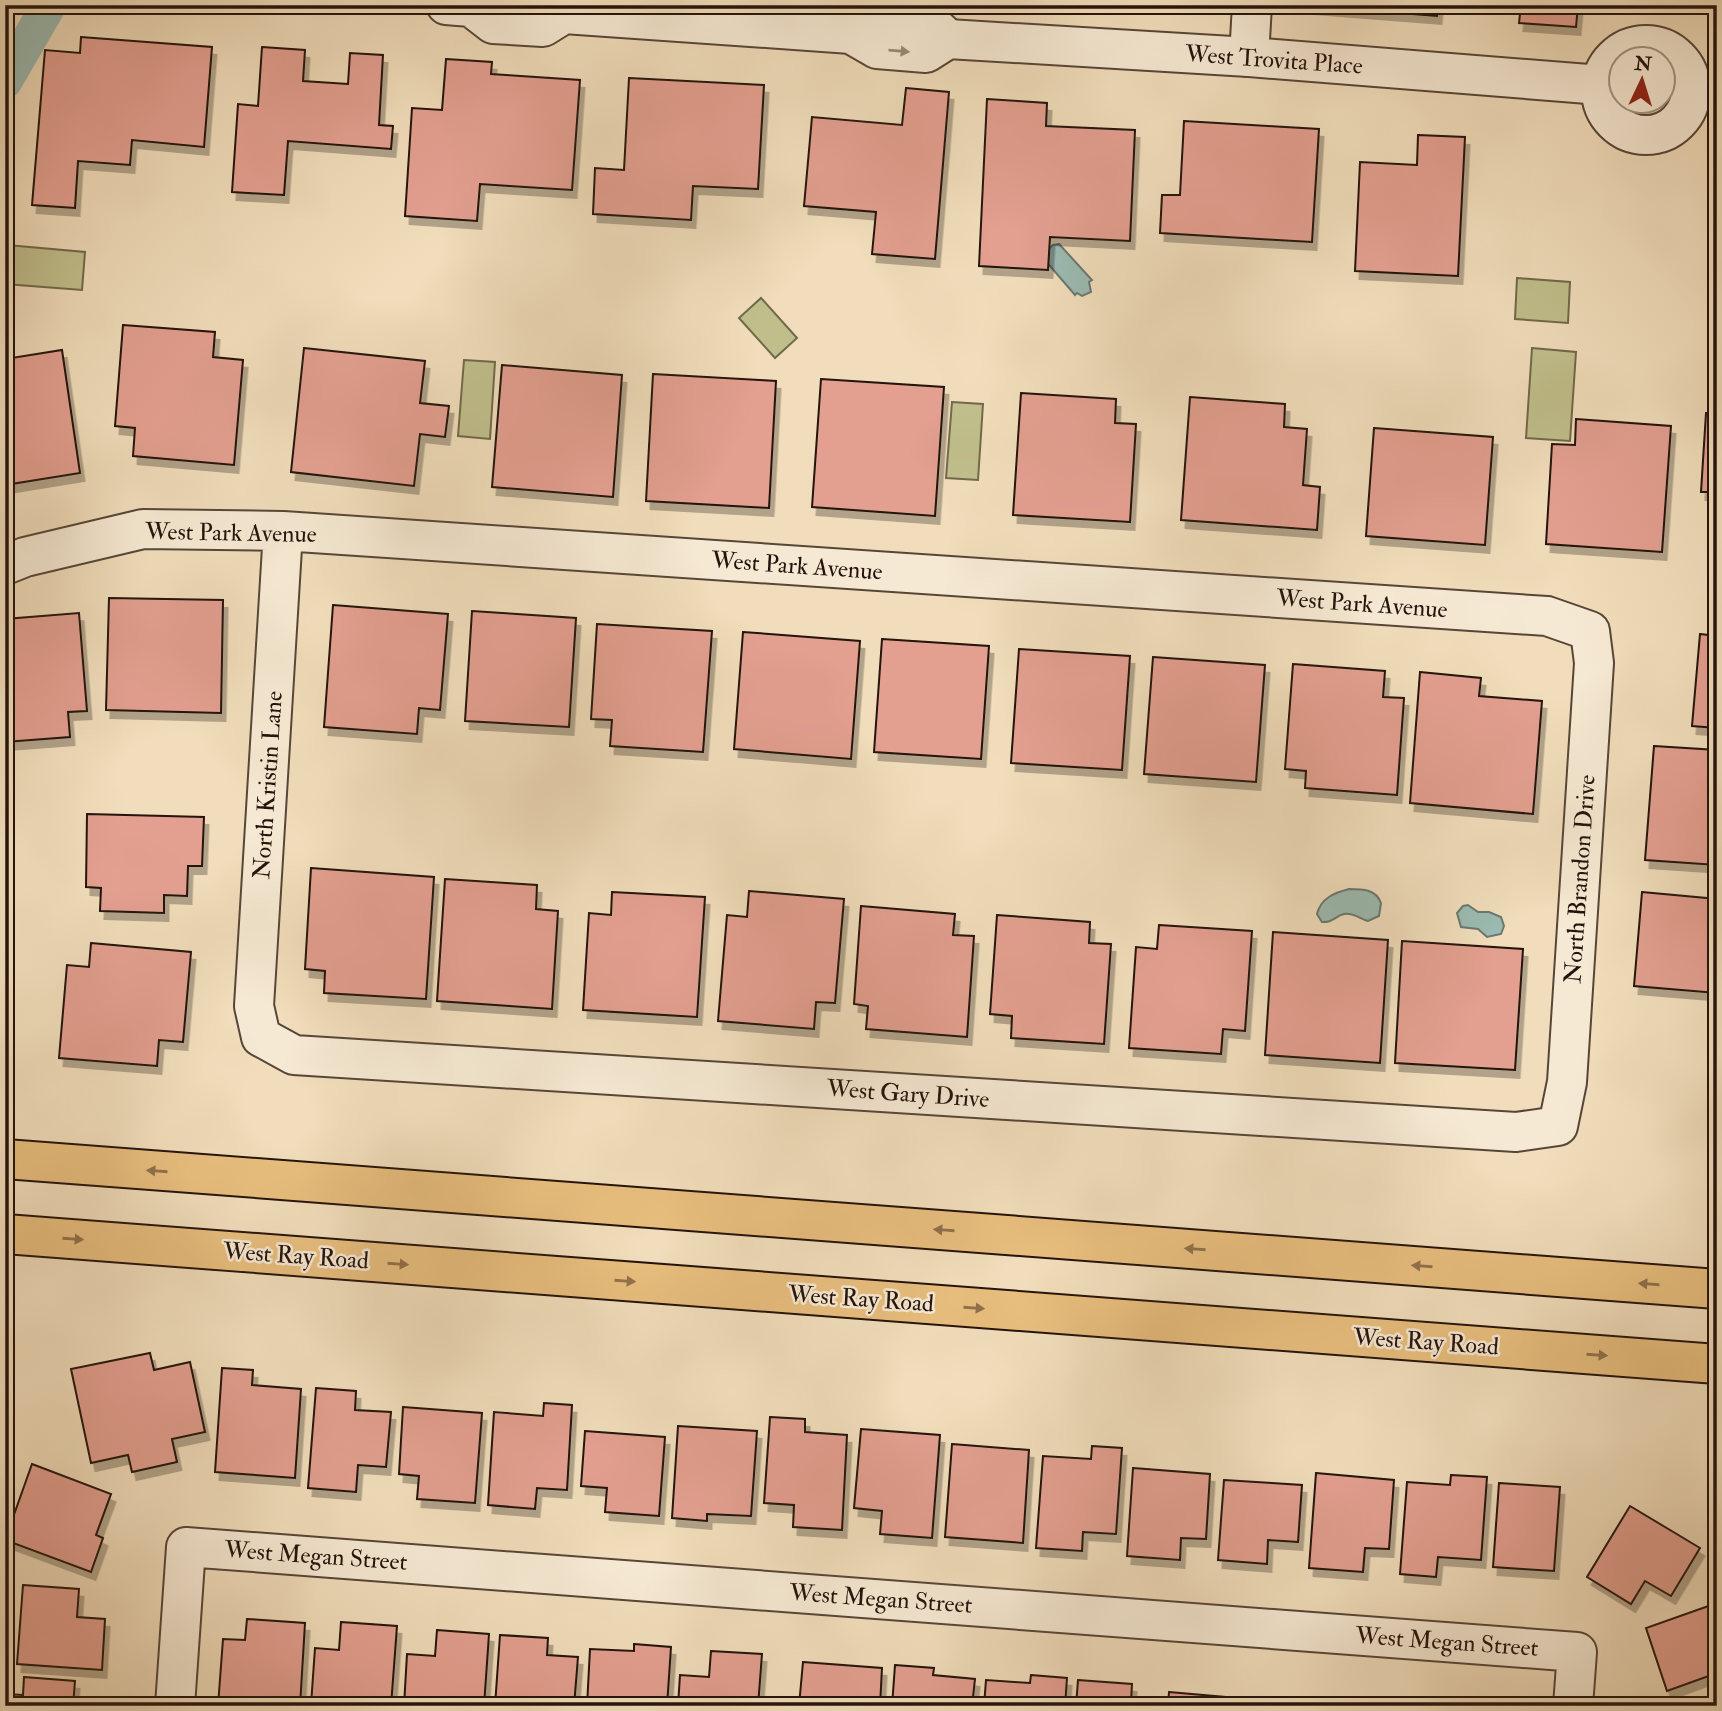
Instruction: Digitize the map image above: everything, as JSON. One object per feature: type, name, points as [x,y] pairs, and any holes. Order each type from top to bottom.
[{"type":"main road","points":[[5,1159],[1717,1289]]},
{"type":"main road","name":"West Ray Road","points":[[5,1234],[1717,1364]]},
{"type":"street","points":[[1249,57],[1252,5]]},
{"type":"street","name":"West Trovita Place","points":[[464,6],[493,24],[543,27],[560,9],[851,34],[877,50],[926,54],[948,39],[1249,57],[1601,85]]},
{"type":"street","name":"West Park Avenue","points":[[5,565],[25,557],[143,530],[283,531],[1547,616],[1590,631]]},
{"type":"street","name":"North Kristin Lane","points":[[261,1037],[254,1006],[283,531]]},
{"type":"street","name":"North Brandon Drive","points":[[1558,1126],[1567,1082],[1594,663],[1590,631]]},
{"type":"street","name":"West Gary Drive","points":[[261,1037],[294,1055],[1516,1132],[1558,1126]]},
{"type":"street","name":"West Megan Street","points":[[175,1706],[186,1547],[1577,1652],[1573,1706]]},
{"type":"shaded area","points":[[7,245],[85,252],[82,290],[5,284]]},
{"type":"shaded area","points":[[1517,278],[1570,282],[1568,323],[1515,319]]},
{"type":"shaded area","points":[[761,298],[797,338],[775,358],[739,318]]},
{"type":"shaded area","points":[[1532,348],[1576,352],[1570,441],[1526,438]]},
{"type":"shaded area","points":[[464,360],[495,362],[490,439],[458,436]]},
{"type":"shaded area","points":[[952,402],[983,404],[978,480],[946,478]]},
{"type":"water","points":[[1059,244],[1092,280],[1089,282],[1091,292],[1082,296],[1077,293],[1075,295],[1044,259],[1043,254],[1053,245]]},
{"type":"water","points":[[1349,889],[1364,890],[1376,895],[1381,903],[1379,916],[1368,921],[1347,914],[1322,922],[1317,914],[1325,900],[1333,894]]},
{"type":"water","points":[[1468,905],[1478,912],[1489,912],[1501,917],[1504,926],[1501,934],[1487,937],[1478,929],[1461,927],[1457,913],[1463,906]]},
{"type":"building","points":[[1297,5],[1438,5],[1437,16]]},
{"type":"building","points":[[1521,5],[1578,5],[1576,27],[1519,23]]},
{"type":"building","points":[[81,37],[212,47],[204,147],[132,140],[130,165],[78,161],[75,208],[32,205],[45,50],[80,53]]},
{"type":"building","points":[[262,47],[305,50],[303,81],[348,84],[350,53],[383,55],[379,125],[393,126],[391,149],[288,141],[284,195],[232,192],[238,104],[258,106]]},
{"type":"building","points":[[446,59],[492,62],[491,74],[580,80],[572,190],[480,184],[477,221],[405,216],[412,108],[442,110]]},
{"type":"building","points":[[629,78],[764,85],[758,189],[693,186],[691,220],[593,214],[595,168],[624,170]]},
{"type":"building","points":[[906,88],[949,92],[935,259],[872,254],[876,212],[804,206],[812,117],[902,125]]},
{"type":"building","points":[[987,99],[1047,103],[1046,126],[1135,130],[1130,241],[1050,237],[1048,270],[979,266]]},
{"type":"building","points":[[1184,121],[1319,129],[1312,242],[1160,233],[1162,195],[1180,195]]},
{"type":"building","points":[[1418,135],[1465,137],[1458,276],[1355,271],[1360,162],[1417,165]]},
{"type":"building","points":[[123,325],[215,332],[213,357],[243,360],[234,465],[133,456],[135,428],[115,426]]},
{"type":"building","points":[[304,348],[425,361],[420,403],[449,406],[445,437],[420,434],[414,486],[291,472]]},
{"type":"building","points":[[62,350],[80,473],[5,485],[5,359]]},
{"type":"building","points":[[502,365],[622,375],[613,497],[492,487]]},
{"type":"building","points":[[653,374],[776,381],[769,508],[646,501]]},
{"type":"building","points":[[821,379],[944,387],[935,516],[812,507]]},
{"type":"building","points":[[1021,393],[1116,399],[1115,423],[1136,424],[1130,522],[1013,515]]},
{"type":"building","points":[[1190,397],[1285,404],[1284,427],[1307,429],[1303,485],[1320,487],[1317,530],[1181,520]]},
{"type":"building","points":[[1706,413],[1717,414],[1717,538],[1711,538],[1714,492],[1701,492]]},
{"type":"building","points":[[1576,419],[1671,426],[1662,552],[1546,544],[1552,444],[1575,445]]},
{"type":"building","points":[[1374,428],[1493,437],[1485,545],[1366,536]]},
{"type":"building","points":[[109,598],[223,600],[221,713],[106,710]]},
{"type":"building","points":[[333,605],[448,614],[440,710],[419,708],[417,734],[324,727]]},
{"type":"building","points":[[472,611],[576,618],[569,727],[465,721]]},
{"type":"building","points":[[79,613],[87,711],[68,712],[70,737],[5,742],[5,619]]},
{"type":"building","points":[[597,624],[712,631],[703,752],[610,746],[612,720],[591,719]]},
{"type":"building","points":[[743,632],[860,641],[851,759],[734,749]]},
{"type":"building","points":[[1700,634],[1717,636],[1717,728],[1692,726]]},
{"type":"building","points":[[882,639],[989,646],[981,759],[874,752]]},
{"type":"building","points":[[1019,649],[1130,656],[1122,770],[1011,763]]},
{"type":"building","points":[[1153,657],[1265,665],[1256,782],[1144,774]]},
{"type":"building","points":[[1293,664],[1385,671],[1383,697],[1404,698],[1397,795],[1305,788],[1306,771],[1285,769]]},
{"type":"building","points":[[1420,672],[1481,678],[1479,696],[1542,701],[1533,814],[1410,803]]},
{"type":"building","points":[[1654,746],[1717,750],[1717,865],[1645,860]]},
{"type":"building","points":[[87,814],[204,817],[202,866],[188,866],[187,896],[164,895],[164,913],[100,911],[101,888],[86,887]]},
{"type":"building","points":[[311,868],[434,877],[426,999],[324,993],[325,971],[305,969]]},
{"type":"building","points":[[445,879],[537,885],[536,909],[558,911],[552,1009],[437,1001]]},
{"type":"building","points":[[749,891],[844,899],[835,1003],[816,1002],[814,1029],[718,1021],[727,915],[747,917]]},
{"type":"building","points":[[612,892],[705,897],[697,1017],[583,1010],[589,913],[611,915]]},
{"type":"building","points":[[1642,892],[1717,899],[1717,993],[1634,986]]},
{"type":"building","points":[[861,906],[955,914],[953,935],[974,936],[967,1037],[866,1029],[868,1006],[854,1004]]},
{"type":"building","points":[[997,915],[1090,922],[1089,943],[1111,944],[1104,1044],[1011,1038],[1012,1016],[990,1014]]},
{"type":"building","points":[[1159,925],[1252,931],[1245,1031],[1223,1029],[1221,1054],[1129,1048],[1136,947],[1157,949]]},
{"type":"building","points":[[1273,932],[1388,940],[1380,1063],[1265,1055]]},
{"type":"building","points":[[1402,941],[1523,949],[1515,1070],[1395,1063]]},
{"type":"building","points":[[91,943],[191,952],[183,1042],[159,1040],[157,1066],[59,1058],[67,965],[89,967]]},
{"type":"building","points":[[150,1353],[154,1370],[190,1362],[205,1432],[172,1439],[177,1462],[132,1472],[128,1455],[91,1463],[71,1369]]},
{"type":"building","points":[[222,1368],[253,1370],[252,1385],[301,1389],[295,1478],[215,1472]]},
{"type":"building","points":[[316,1388],[356,1391],[355,1410],[391,1412],[386,1467],[358,1465],[356,1492],[308,1488]]},
{"type":"building","points":[[544,1403],[572,1405],[567,1490],[537,1488],[535,1509],[488,1505],[494,1412],[543,1416]]},
{"type":"building","points":[[403,1407],[482,1413],[475,1503],[417,1499],[419,1476],[399,1474]]},
{"type":"building","points":[[770,1417],[805,1419],[805,1432],[847,1435],[842,1530],[793,1527],[794,1505],[764,1503]]},
{"type":"building","points":[[678,1426],[757,1431],[751,1516],[707,1514],[707,1521],[672,1518]]},
{"type":"building","points":[[861,1429],[940,1435],[932,1538],[880,1534],[882,1511],[854,1508]]},
{"type":"building","points":[[585,1431],[665,1437],[659,1516],[605,1512],[607,1488],[581,1486]]},
{"type":"building","points":[[952,1444],[1029,1450],[1023,1543],[945,1537]]},
{"type":"building","points":[[1092,1446],[1122,1448],[1116,1534],[1083,1532],[1082,1551],[1036,1548],[1043,1456],[1091,1459]]},
{"type":"building","points":[[32,1464],[111,1494],[96,1535],[103,1538],[91,1572],[5,1540]]},
{"type":"building","points":[[1133,1468],[1210,1474],[1206,1539],[1181,1538],[1180,1560],[1127,1556]]},
{"type":"building","points":[[1316,1473],[1394,1480],[1389,1549],[1365,1548],[1363,1572],[1309,1568]]},
{"type":"building","points":[[1451,1475],[1487,1477],[1481,1560],[1438,1557],[1436,1577],[1400,1574],[1407,1482],[1450,1485]]},
{"type":"building","points":[[1224,1480],[1302,1485],[1298,1542],[1268,1540],[1267,1564],[1218,1560]]},
{"type":"building","points":[[1499,1483],[1560,1487],[1554,1571],[1493,1567]]},
{"type":"building","points":[[1630,1506],[1700,1548],[1671,1596],[1645,1581],[1631,1604],[1587,1577]]},
{"type":"building","points":[[23,1585],[79,1589],[77,1617],[105,1619],[102,1670],[17,1664]]},
{"type":"building","points":[[1717,1603],[1717,1673],[1667,1691],[1646,1628]]},
{"type":"building","points":[[247,1619],[305,1623],[300,1706],[218,1706],[223,1639],[245,1640]]},
{"type":"building","points":[[341,1622],[397,1626],[391,1706],[311,1705],[315,1648],[339,1650]]},
{"type":"building","points":[[437,1630],[489,1634],[484,1706],[404,1706],[407,1654],[435,1656]]},
{"type":"building","points":[[500,1635],[548,1638],[547,1655],[578,1657],[574,1706],[495,1706]]},
{"type":"building","points":[[634,1644],[671,1647],[667,1706],[587,1706],[590,1649],[634,1651]]},
{"type":"building","points":[[711,1651],[762,1654],[758,1706],[678,1706],[680,1675],[709,1677]]},
{"type":"building","points":[[803,1662],[882,1668],[880,1706],[799,1706]]},
{"type":"building","points":[[895,1665],[934,1668],[933,1675],[975,1679],[972,1706],[892,1706]]},
{"type":"building","points":[[1031,1675],[1067,1678],[1065,1706],[984,1706],[986,1680],[1030,1683]]},
{"type":"building","points":[[24,1677],[75,1681],[73,1706],[5,1706],[5,1694],[23,1695]]},
{"type":"building","points":[[1078,1680],[1132,1684],[1131,1703],[1157,1706],[1076,1706]]},
{"type":"building","points":[[1169,1692],[1248,1699],[1247,1706],[1168,1706]]},
{"type":"building","points":[[1303,1697],[1339,1700],[1338,1706],[1259,1706],[1260,1701],[1302,1704]]},
{"type":"waterway","points":[[5,81],[49,5]]}]
